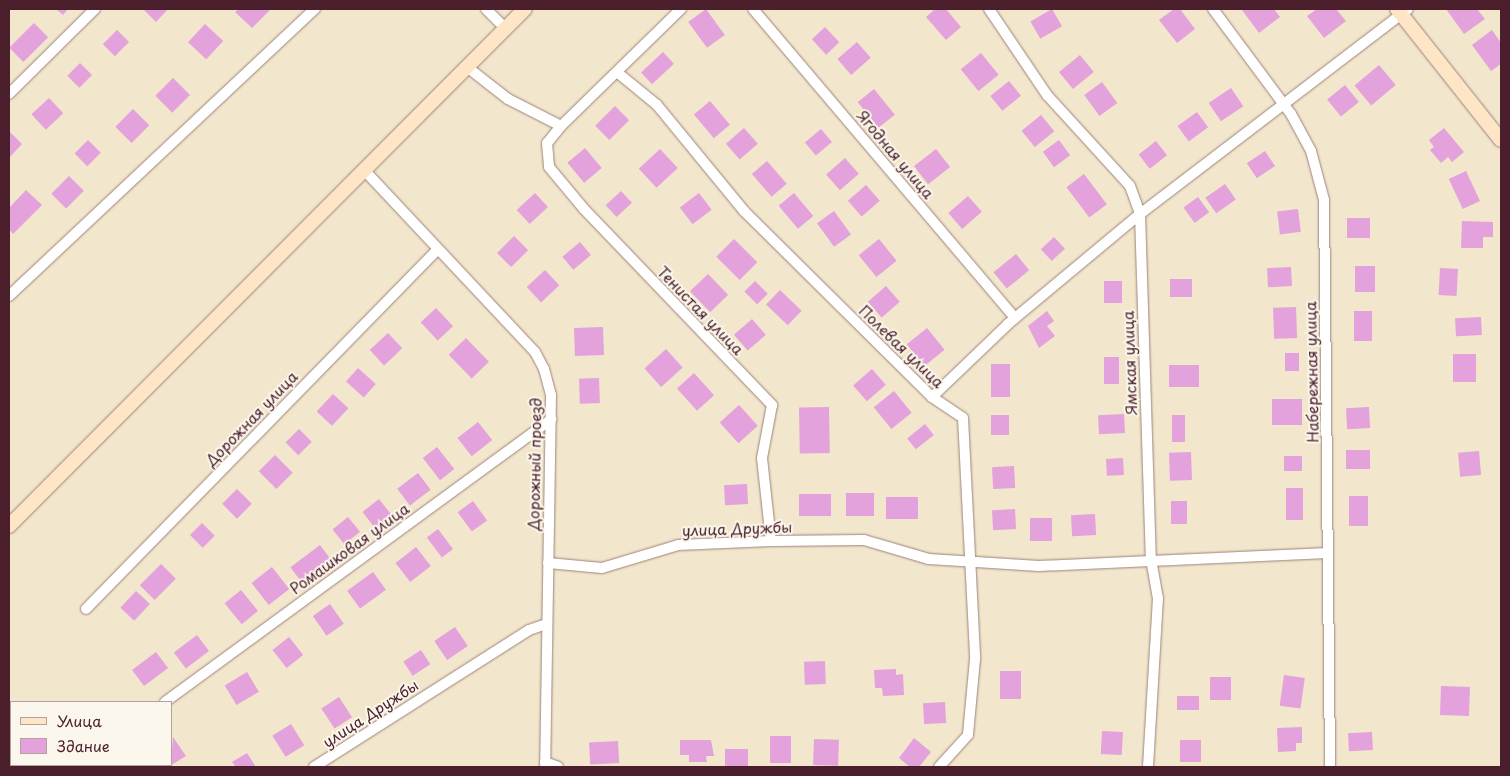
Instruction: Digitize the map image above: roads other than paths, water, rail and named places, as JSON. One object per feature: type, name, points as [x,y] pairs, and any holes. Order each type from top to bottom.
[{"type":"main road","points":[[9,526],[366,172],[525,9]]},
{"type":"main road","points":[[1402,11],[1501,140]]},
{"type":"street","points":[[9,94],[95,9]]},
{"type":"street","points":[[9,296],[315,9]]},
{"type":"street","points":[[486,9],[505,28]]},
{"type":"street","points":[[467,68],[508,99],[561,126],[618,73],[681,9]]},
{"type":"street","name":"Ягодная улица","points":[[754,9],[1015,318]]},
{"type":"street","name":"Ямская улица","points":[[989,9],[1047,95],[1130,186],[1140,214],[1151,559],[1158,598],[1148,767]]},
{"type":"street","name":"Набережная улица","points":[[1213,9],[1284,105],[1311,151],[1324,200],[1330,767]]},
{"type":"street","points":[[932,397],[1015,318],[1140,214],[1284,105],[1402,11]]},
{"type":"street","name":"Полевая улица","points":[[618,73],[656,104],[744,211],[932,397],[963,418],[975,659],[968,735],[939,767]]},
{"type":"street","name":"Тенистая улица","points":[[561,126],[547,143],[549,167],[584,209],[772,404],[762,458],[771,541]]},
{"type":"street","name":"Дорожный проезд","points":[[366,172],[535,352],[551,395],[545,765]]},
{"type":"street","name":"Дорожная улица","points":[[86,609],[438,249]]},
{"type":"street","name":"Ромашковая улица","points":[[166,701],[551,419]]},
{"type":"street","name":"улица Дружбы","points":[[548,563],[602,568],[678,545],[771,541],[864,540],[929,559],[1040,566],[1151,559],[1328,553]]},
{"type":"street","name":"улица Дружбы","points":[[314,767],[529,630],[546,624]]},
{"type":"street","points":[[545,765],[558,767]]}]
